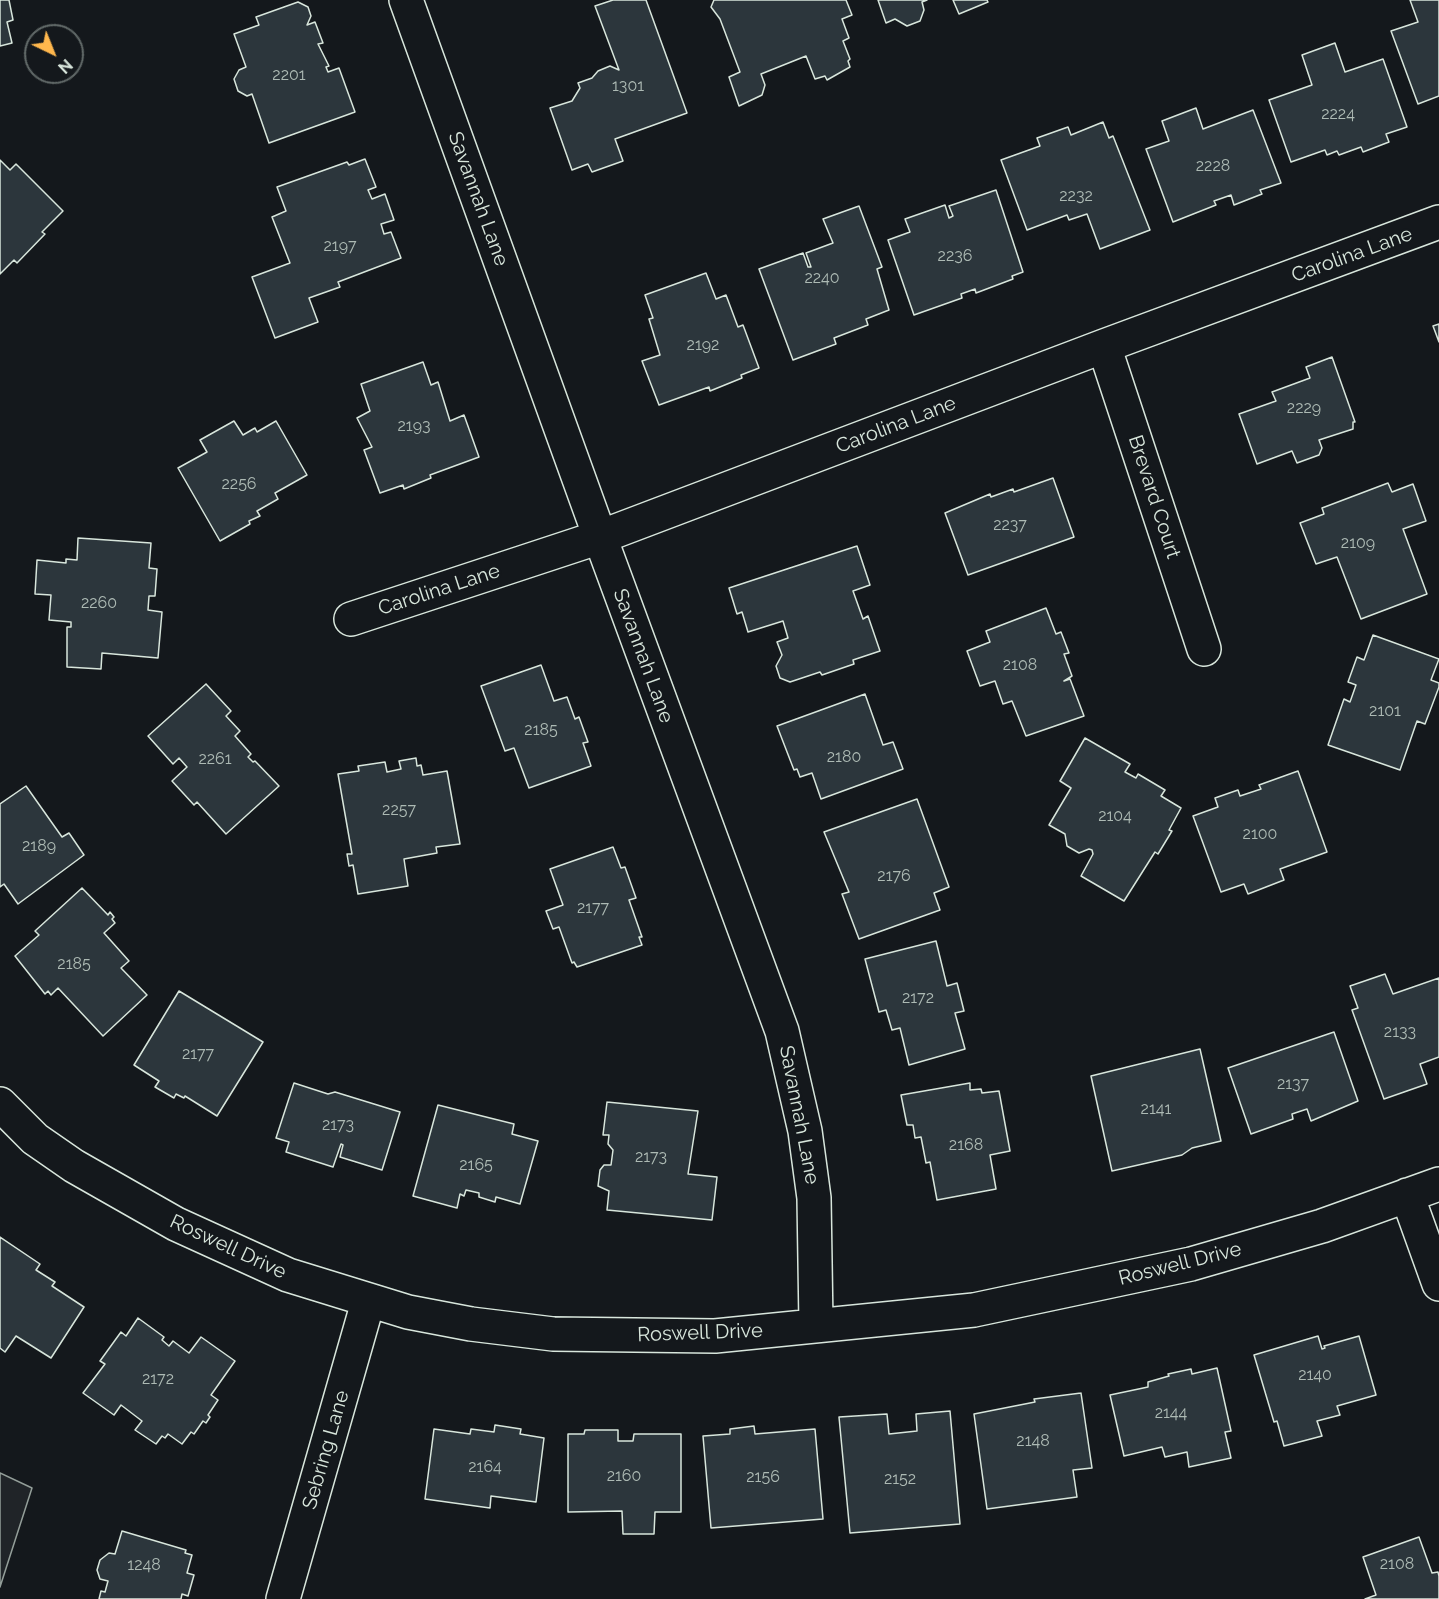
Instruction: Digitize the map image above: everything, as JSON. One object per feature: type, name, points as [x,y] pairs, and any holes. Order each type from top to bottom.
[{"type":"street","name":"Savannah Lane","points":[[406,0],[782,1031],[805,1131],[814,1197],[816,1325]]},
{"type":"street","name":"Carolina Lane","points":[[351,619],[600,537],[1439,222]]},
{"type":"street","name":"Brevard Court","points":[[1104,346],[1204,649]]},
{"type":"street","name":"Roswell Drive","points":[[0,1104],[45,1146],[74,1166],[176,1224],[288,1275],[368,1302],[471,1324],[553,1334],[715,1336],[974,1310],[1191,1264],[1322,1226],[1439,1184]]},
{"type":"street","points":[[1407,1196],[1439,1284]]},
{"type":"street","name":"Sebring Lane","points":[[283,1599],[368,1302]]},
{"type":"shaded area","points":[[0,1473],[32,1488],[0,1587]]},
{"type":"building","points":[[0,0],[9,0],[13,20],[7,22],[12,43],[0,46]]},
{"type":"building","points":[[613,0],[646,0],[687,113],[615,139],[623,161],[592,172],[588,164],[572,170],[550,108],[572,101],[580,88],[578,83],[592,78],[598,71],[610,66],[619,70],[595,6]]},
{"type":"building","points":[[714,0],[846,0],[852,15],[842,19],[849,38],[843,41],[850,59],[848,61],[850,67],[827,80],[825,76],[815,79],[806,56],[761,74],[765,85],[762,95],[739,106],[729,77],[740,72],[720,19],[711,7]]},
{"type":"building","points":[[878,0],[927,0],[922,2],[924,10],[920,21],[907,26],[895,19],[886,23]]},
{"type":"building","points":[[953,0],[987,0],[988,2],[959,14]]},
{"type":"building","points":[[1410,0],[1439,0],[1439,96],[1418,104],[1391,31],[1418,22]]},
{"type":"building","points":[[298,2],[308,7],[311,16],[307,25],[315,22],[323,43],[318,44],[329,66],[326,67],[328,72],[339,68],[355,112],[269,143],[252,94],[247,96],[238,91],[234,79],[239,70],[246,67],[234,34],[259,25],[256,17]]},
{"type":"building","points":[[1335,43],[1345,72],[1383,59],[1407,127],[1386,134],[1389,142],[1363,152],[1361,147],[1339,155],[1337,151],[1327,155],[1325,150],[1291,162],[1269,100],[1312,85],[1302,55]]},
{"type":"building","points":[[1196,108],[1203,129],[1253,110],[1281,183],[1260,190],[1262,194],[1234,205],[1231,195],[1214,201],[1216,205],[1173,222],[1146,149],[1169,141],[1162,121]]},
{"type":"building","points":[[1103,122],[1109,138],[1113,136],[1150,230],[1100,249],[1087,214],[1069,220],[1067,215],[1027,230],[1001,160],[1040,146],[1037,138],[1068,127],[1071,135]]},
{"type":"building","points":[[365,159],[376,187],[368,190],[372,199],[385,194],[394,220],[381,224],[384,234],[391,232],[401,258],[338,282],[340,287],[309,298],[318,322],[275,338],[252,277],[290,263],[272,217],[286,211],[277,187],[347,162],[349,165]]},
{"type":"building","points":[[0,160],[10,170],[16,164],[63,211],[42,232],[45,234],[17,263],[14,260],[0,274]]},
{"type":"building","points":[[996,190],[1023,272],[1012,276],[1013,279],[976,293],[975,289],[961,294],[962,298],[914,315],[888,240],[910,232],[905,219],[945,205],[949,218],[953,216],[949,206]]},
{"type":"building","points":[[859,206],[882,267],[877,269],[889,310],[866,319],[868,325],[834,338],[836,344],[793,360],[759,269],[803,253],[808,267],[811,267],[806,253],[833,243],[823,219]]},
{"type":"building","points":[[706,273],[716,299],[726,295],[738,327],[743,325],[759,368],[741,375],[742,378],[710,391],[709,387],[659,405],[642,361],[660,355],[649,319],[653,318],[645,295]]},
{"type":"building","points":[[1439,324],[1439,342],[1433,326]]},
{"type":"building","points":[[1332,357],[1355,422],[1353,422],[1353,429],[1319,440],[1322,448],[1319,455],[1297,463],[1292,451],[1257,464],[1239,414],[1276,401],[1272,392],[1310,378],[1306,367]]},
{"type":"building","points":[[423,362],[431,385],[438,382],[450,421],[464,415],[479,457],[430,475],[431,478],[404,489],[403,485],[380,493],[364,450],[372,447],[357,418],[370,411],[361,384]]},
{"type":"building","points":[[234,421],[243,435],[255,428],[257,432],[276,421],[307,475],[275,493],[278,499],[257,511],[260,516],[220,541],[178,468],[207,452],[200,440]]},
{"type":"building","points":[[1053,478],[1074,537],[968,575],[945,513],[990,494],[991,497],[1013,489],[1014,492]]},
{"type":"building","points":[[1388,483],[1392,492],[1413,484],[1426,521],[1403,529],[1427,594],[1361,619],[1337,557],[1316,564],[1300,523],[1324,514],[1322,508]]},
{"type":"building","points":[[78,538],[151,543],[149,568],[157,569],[155,596],[149,596],[148,610],[162,612],[158,658],[102,653],[101,669],[67,667],[67,627],[71,627],[71,622],[49,620],[51,595],[35,594],[37,560],[66,563],[66,559],[77,560]]},
{"type":"building","points":[[857,546],[870,585],[853,591],[863,619],[868,616],[880,651],[853,660],[854,664],[822,675],[820,672],[790,682],[780,678],[776,666],[782,655],[777,642],[788,638],[783,621],[748,632],[742,612],[737,614],[729,588]]},
{"type":"building","points":[[1046,608],[1056,634],[1061,632],[1069,653],[1064,654],[1072,676],[1064,681],[1070,679],[1084,716],[1026,736],[1012,701],[1003,704],[995,681],[980,686],[967,651],[990,642],[986,631]]},
{"type":"building","points":[[1373,635],[1439,659],[1431,680],[1439,683],[1439,687],[1425,724],[1417,721],[1400,770],[1328,745],[1344,699],[1350,702],[1356,685],[1348,682],[1357,657],[1364,660]]},
{"type":"building","points":[[541,665],[554,701],[567,697],[575,719],[579,717],[588,742],[583,743],[591,766],[529,788],[514,748],[505,751],[481,686]]},
{"type":"building","points":[[206,684],[231,711],[226,716],[240,731],[235,736],[251,754],[248,757],[253,762],[255,761],[279,786],[226,834],[197,802],[194,805],[172,781],[187,767],[179,758],[173,764],[148,736]]},
{"type":"building","points":[[865,694],[883,745],[893,742],[903,769],[821,799],[812,773],[800,777],[797,769],[794,770],[777,726]]},
{"type":"building","points":[[1085,738],[1130,764],[1125,772],[1136,778],[1138,774],[1165,790],[1161,796],[1181,808],[1169,830],[1172,831],[1158,854],[1155,852],[1124,901],[1081,876],[1093,854],[1092,850],[1079,853],[1067,846],[1065,834],[1049,825],[1071,788],[1060,781]]},
{"type":"building","points":[[416,758],[417,766],[421,765],[423,775],[447,771],[460,844],[436,847],[437,853],[404,859],[408,886],[358,894],[353,865],[349,866],[347,854],[352,854],[338,774],[359,771],[358,766],[385,762],[387,772],[401,769],[399,761]]},
{"type":"building","points":[[1298,771],[1327,852],[1280,869],[1284,880],[1248,894],[1244,884],[1221,892],[1193,816],[1218,807],[1215,798],[1238,790],[1240,796],[1261,789],[1259,785]]},
{"type":"building","points":[[26,786],[62,837],[69,833],[84,855],[18,904],[4,884],[0,887],[0,804]]},
{"type":"building","points":[[917,799],[949,887],[934,893],[940,910],[859,939],[842,894],[849,892],[824,832]]},
{"type":"building","points":[[613,847],[621,868],[625,867],[636,898],[629,900],[642,937],[639,937],[642,945],[577,967],[574,962],[572,963],[559,927],[553,929],[546,911],[563,905],[550,869]]},
{"type":"building","points":[[82,888],[108,915],[110,912],[114,917],[112,919],[115,923],[104,933],[129,961],[121,968],[147,995],[103,1036],[58,988],[51,995],[48,991],[45,994],[15,956],[39,935],[35,931]]},
{"type":"building","points":[[936,941],[947,986],[957,983],[964,1011],[955,1013],[965,1049],[909,1065],[900,1028],[892,1030],[886,1010],[879,1012],[865,959]]},
{"type":"building","points":[[1385,974],[1393,994],[1439,978],[1439,1057],[1420,1064],[1427,1084],[1384,1099],[1352,1010],[1358,1008],[1350,986]]},
{"type":"building","points":[[179,991],[263,1042],[217,1116],[185,1096],[184,1098],[176,1094],[174,1098],[155,1087],[159,1081],[134,1065]]},
{"type":"building","points":[[1334,1032],[1358,1101],[1311,1121],[1307,1109],[1292,1114],[1293,1119],[1251,1134],[1228,1068]]},
{"type":"building","points":[[1200,1049],[1221,1141],[1192,1148],[1182,1155],[1112,1171],[1091,1076]]},
{"type":"building","points":[[294,1083],[328,1094],[335,1092],[400,1112],[382,1170],[340,1157],[343,1145],[341,1144],[333,1167],[286,1152],[289,1142],[276,1138]]},
{"type":"building","points":[[970,1083],[970,1090],[981,1089],[982,1093],[999,1091],[1010,1151],[990,1155],[996,1189],[937,1200],[930,1162],[926,1163],[921,1137],[915,1138],[913,1125],[907,1125],[901,1095]]},
{"type":"building","points":[[607,1102],[698,1111],[688,1174],[717,1177],[712,1220],[607,1210],[609,1191],[598,1186],[600,1170],[604,1165],[611,1165],[613,1150],[608,1144],[609,1135],[603,1135]]},
{"type":"building","points":[[438,1105],[514,1124],[512,1134],[538,1141],[520,1204],[496,1197],[495,1202],[479,1197],[479,1193],[466,1190],[464,1196],[460,1194],[457,1208],[413,1196]]},
{"type":"building","points":[[0,1237],[40,1264],[36,1270],[55,1282],[52,1286],[84,1307],[51,1358],[16,1336],[5,1352],[0,1348]]},
{"type":"building","points":[[138,1318],[164,1337],[162,1340],[169,1346],[173,1341],[189,1353],[201,1337],[235,1361],[211,1395],[218,1400],[208,1415],[210,1417],[206,1423],[203,1421],[194,1434],[191,1432],[182,1444],[168,1434],[165,1438],[162,1436],[156,1444],[135,1430],[142,1421],[121,1405],[114,1415],[83,1393],[105,1364],[100,1361],[121,1332],[126,1336]]},
{"type":"building","points":[[1318,1336],[1322,1349],[1325,1348],[1324,1346],[1359,1336],[1376,1395],[1337,1406],[1340,1415],[1317,1421],[1322,1436],[1284,1446],[1277,1421],[1274,1422],[1254,1355]]},
{"type":"building","points":[[1217,1368],[1231,1431],[1225,1432],[1231,1458],[1189,1467],[1187,1452],[1165,1457],[1162,1447],[1124,1456],[1110,1395],[1148,1387],[1148,1382],[1169,1376],[1168,1374],[1191,1369],[1192,1374]]},
{"type":"building","points":[[1081,1393],[1092,1468],[1073,1470],[1077,1497],[987,1509],[974,1414],[1035,1402],[1034,1399]]},
{"type":"building","points":[[950,1411],[960,1524],[850,1533],[839,1417],[887,1414],[889,1434],[917,1431],[916,1414]]},
{"type":"building","points":[[495,1425],[521,1429],[520,1434],[544,1438],[536,1502],[491,1496],[490,1508],[425,1499],[434,1429],[470,1434],[471,1429],[494,1432]]},
{"type":"building","points":[[754,1426],[755,1434],[815,1429],[823,1519],[711,1528],[703,1436],[730,1434],[730,1429]]},
{"type":"building","points":[[585,1430],[618,1430],[618,1441],[633,1441],[634,1434],[681,1434],[681,1512],[655,1512],[654,1534],[623,1534],[622,1511],[568,1512],[568,1434],[584,1434]]},
{"type":"building","points":[[122,1531],[186,1550],[185,1553],[192,1555],[187,1573],[194,1575],[188,1596],[182,1594],[181,1599],[99,1599],[101,1591],[105,1592],[108,1581],[100,1579],[97,1570],[100,1560],[109,1553],[115,1554]]},
{"type":"building","points":[[1419,1537],[1432,1573],[1438,1572],[1439,1599],[1365,1599],[1376,1595],[1363,1557]]}]
